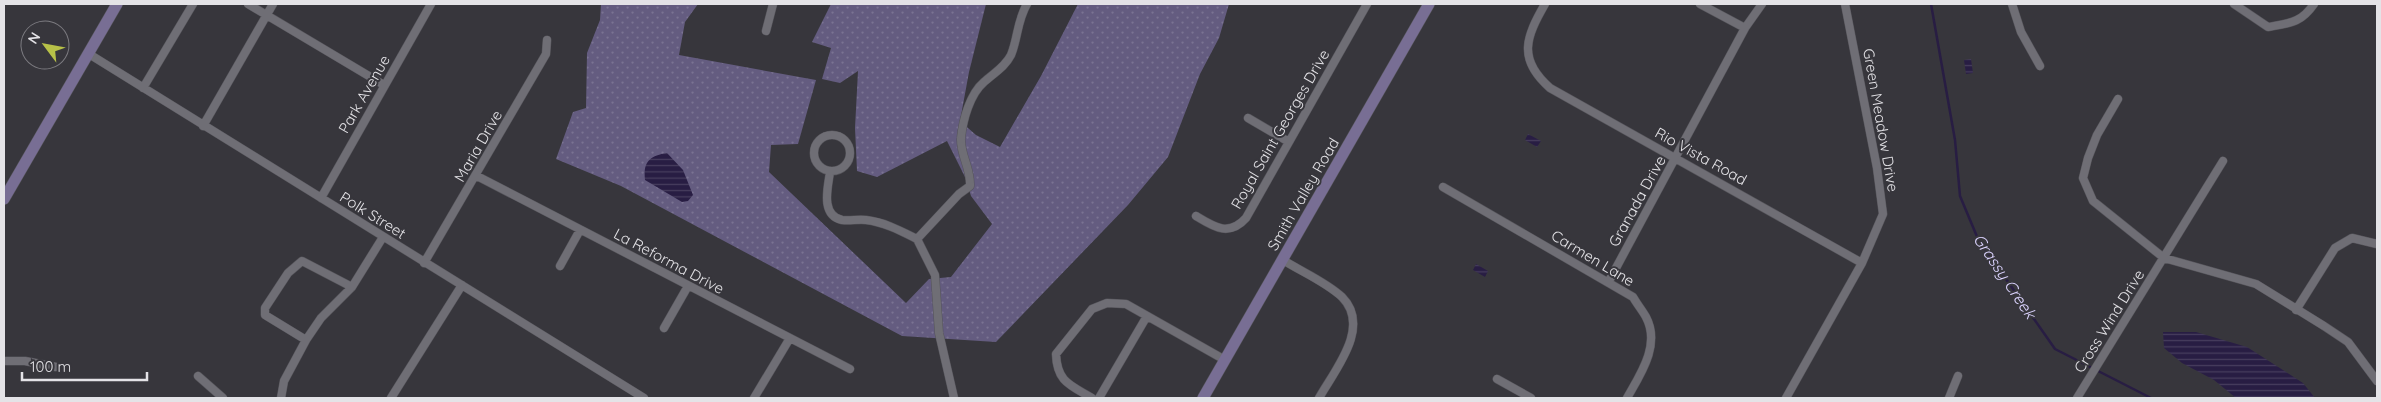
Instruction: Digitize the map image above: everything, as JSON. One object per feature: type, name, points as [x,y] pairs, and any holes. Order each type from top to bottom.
[{"type":"main road","points":[[4,199],[117,4]]},
{"type":"main road","name":"Smith Valley Road","points":[[1203,398],[1429,4]]},
{"type":"street","points":[[143,88],[193,4]]},
{"type":"street","points":[[248,4],[384,85]]},
{"type":"street","points":[[203,126],[273,4]]},
{"type":"street","name":"Park Avenue","points":[[321,198],[431,4]]},
{"type":"street","points":[[766,31],[773,4]]},
{"type":"street","points":[[917,239],[959,194],[970,186],[971,173],[963,156],[961,138],[968,108],[983,82],[1003,67],[1011,54],[1015,34],[1027,4]]},
{"type":"street","name":"Royal Saint Georges Drive","points":[[1196,216],[1223,230],[1232,229],[1240,224],[1367,4]]},
{"type":"street","name":"Rio Vista Road","points":[[1545,4],[1531,29],[1527,44],[1532,66],[1538,76],[1550,88],[1862,263]]},
{"type":"street","points":[[1700,4],[1745,28]]},
{"type":"street","name":"Granada Drive","points":[[1609,282],[1745,28],[1762,4]]},
{"type":"street","name":"Green Meadow Drive","points":[[1786,398],[1862,263],[1883,214],[1877,168],[1845,4]]},
{"type":"street","points":[[2012,4],[2021,32],[2040,66]]},
{"type":"street","points":[[2234,4],[2268,27],[2293,23],[2306,16],[2314,4]]},
{"type":"street","name":"Maria Drive","points":[[424,263],[477,176],[546,54],[547,40]]},
{"type":"street","name":"Polk Street","points":[[89,54],[644,398]]},
{"type":"street","points":[[2118,99],[2097,135],[2083,178],[2093,200],[2164,258],[2256,284],[2348,342],[2377,381]]},
{"type":"street","points":[[1248,118],[1288,142]]},
{"type":"street","points":[[833,135],[844,139],[848,144],[851,155],[846,166],[830,172],[820,167],[814,153],[818,142],[822,138],[833,135]]},
{"type":"street","name":"Cross Wind Drive","points":[[2077,398],[2223,161]]},
{"type":"street","points":[[830,172],[826,196],[829,210],[834,215],[840,219],[866,220],[881,224],[917,239],[935,275],[939,333],[954,398]]},
{"type":"street","name":"La Reforma Drive","points":[[477,176],[850,369]]},
{"type":"street","name":"Carmen Lane","points":[[1443,187],[1633,297],[1647,318],[1651,338],[1645,366],[1627,398]]},
{"type":"street","points":[[560,266],[580,230]]},
{"type":"street","points":[[281,398],[284,381],[306,340],[321,318],[352,287],[383,237]]},
{"type":"street","points":[[2296,310],[2335,248],[2352,238],[2377,244]]},
{"type":"street","points":[[1283,260],[1343,298],[1352,316],[1353,327],[1348,347],[1319,398]]},
{"type":"street","points":[[306,340],[265,315],[266,308],[288,273],[302,261],[352,287]]},
{"type":"street","points":[[390,398],[462,285]]},
{"type":"street","points":[[664,328],[688,286]]},
{"type":"street","points":[[1092,398],[1062,380],[1056,368],[1056,354],[1092,309],[1107,303],[1126,304],[1225,360]]},
{"type":"street","points":[[1099,398],[1147,316]]},
{"type":"street","points":[[754,398],[790,338]]},
{"type":"street","points":[[4,361],[25,361],[56,367]]},
{"type":"street","points":[[198,376],[223,398]]},
{"type":"street","points":[[1949,398],[1958,376]]},
{"type":"street","points":[[1497,379],[1530,398]]},
{"type":"shaded area","points":[[601,4],[698,4],[685,22],[679,55],[816,80],[798,144],[771,145],[769,172],[906,303],[929,279],[951,277],[992,224],[971,196],[965,177],[947,141],[877,177],[857,171],[855,128],[858,71],[840,83],[822,79],[831,48],[812,42],[831,4],[986,4],[969,72],[960,121],[976,135],[1000,147],[1041,76],[1078,4],[1229,4],[1219,38],[1200,74],[1168,157],[1128,205],[996,342],[902,336],[621,186],[556,159],[573,112],[586,108],[587,53],[600,20]]},
{"type":"shaded area","points":[[1971,59],[1973,73],[1966,74],[1964,60]]},
{"type":"shaded area","points":[[1528,134],[1541,141],[1537,147],[1525,140]]},
{"type":"shaded area","points":[[667,153],[683,170],[693,195],[688,201],[682,202],[645,180],[646,164],[652,158]]},
{"type":"shaded area","points":[[1476,264],[1488,271],[1485,277],[1473,270]]},
{"type":"shaded area","points":[[2163,332],[2196,332],[2247,347],[2303,383],[2315,398],[2236,398],[2214,380],[2182,363],[2164,348]]},
{"type":"waterway","name":"Grassy Creek","points":[[1931,4],[1955,140],[1960,196],[1978,239],[2055,349],[2151,398]]}]
